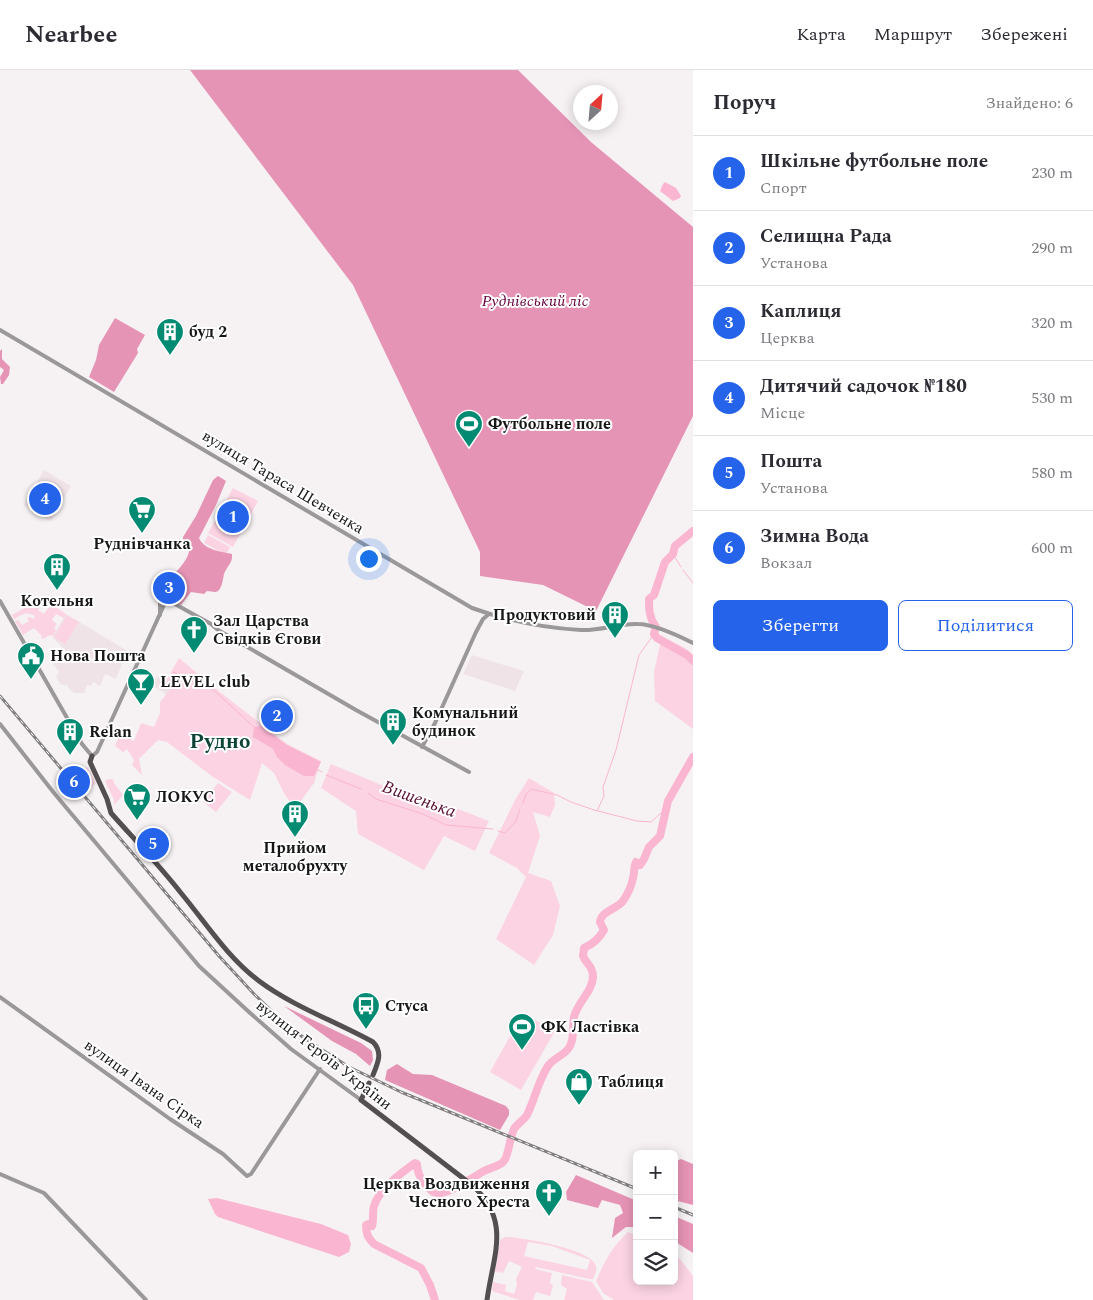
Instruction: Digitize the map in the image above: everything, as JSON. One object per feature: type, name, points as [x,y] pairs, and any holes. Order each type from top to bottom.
[{"type":"main road","points":[[92,756],[90,762],[107,799],[111,813],[167,876],[209,930],[239,964],[258,981],[279,995],[377,1046],[379,1052],[374,1075]]},
{"type":"main road","points":[[361,1100],[369,1083]]},
{"type":"main road","name":"вулиця Героїв України","points":[[361,1100],[472,1185],[486,1200],[492,1210],[497,1227],[497,1242],[487,1300]]},
{"type":"street","name":"вулиця Тараса Шевченка","points":[[0,330],[472,608],[516,622],[541,627],[594,630],[639,624],[664,630],[693,643]]},
{"type":"street","points":[[0,601],[82,744],[92,756],[97,752],[164,603],[173,603],[422,747],[469,772]]},
{"type":"street","points":[[422,747],[476,632],[489,614]]},
{"type":"street","name":"вулиця Героїв України","points":[[0,724],[54,793],[200,966],[248,1012],[291,1049],[361,1100]]},
{"type":"street","name":"вулиця Івана Сірка","points":[[0,997],[222,1154],[247,1176],[251,1174],[320,1070]]},
{"type":"street","points":[[0,1174],[44,1193],[146,1300]]},
{"type":"shaded area","points":[[665,182],[676,188],[681,196],[680,198],[673,201],[660,191]]},
{"type":"shaded area","points":[[44,470],[71,486],[51,521],[24,505]]},
{"type":"shaded area","points":[[233,488],[258,501],[233,547],[208,533]]},
{"type":"shaded area","points":[[208,535],[230,547],[226,555],[204,543]]},
{"type":"shaded area","points":[[41,599],[48,602],[46,607],[42,605],[38,610],[44,614],[51,604],[66,614],[64,618],[56,614],[52,620],[57,624],[54,628],[56,630],[53,636],[42,639],[41,635],[34,628],[23,635],[15,621],[18,620],[22,625],[29,621],[27,618],[33,619],[35,616],[24,614],[14,619],[12,615]]},
{"type":"shaded area","points":[[66,614],[126,650],[116,679],[105,674],[100,686],[93,682],[91,686],[87,685],[84,693],[75,693],[67,685],[61,685],[56,677],[59,671],[53,664],[66,656],[65,650],[52,637]]},
{"type":"shaded area","points":[[67,615],[79,622],[65,644],[54,637]]},
{"type":"shaded area","points":[[662,636],[685,648],[693,655],[693,729],[655,701],[654,672]]},
{"type":"shaded area","points":[[472,655],[524,671],[515,691],[463,674]]},
{"type":"shaded area","points":[[179,658],[287,744],[321,761],[314,783],[295,809],[285,795],[274,773],[262,763],[250,800],[213,777],[167,742],[158,740],[139,759],[142,775],[132,765],[134,760],[127,749],[123,752],[115,746],[120,734],[134,741],[141,723],[154,727],[160,713],[160,702],[173,686],[166,681]]},
{"type":"shaded area","points":[[158,675],[173,685],[167,695],[152,685]]},
{"type":"shaded area","points":[[261,726],[287,745],[321,762],[314,776],[304,776],[285,765],[277,757],[273,749],[253,737],[254,727]]},
{"type":"shaded area","points":[[331,764],[384,786],[432,799],[489,821],[475,851],[444,836],[424,870],[358,834],[356,811],[321,788]]},
{"type":"shaded area","points":[[87,767],[96,783],[88,791],[77,774]]},
{"type":"shaded area","points":[[529,778],[554,793],[555,805],[550,817],[533,812],[540,836],[528,873],[551,881],[560,906],[553,935],[534,965],[496,939],[526,877],[517,868],[489,853],[515,800]]},
{"type":"shaded area","points":[[113,779],[123,795],[114,805],[114,800],[105,781]]},
{"type":"shaded area","points":[[218,783],[232,792],[216,812],[203,802]]},
{"type":"shaded area","name":"ФК Ластівка","points":[[523,1013],[555,1031],[521,1090],[490,1072]]},
{"type":"shaded area","points":[[217,1198],[321,1224],[348,1235],[351,1244],[349,1252],[339,1257],[218,1217],[208,1199]]},
{"type":"shaded area","points":[[628,1232],[633,1234],[633,1285],[678,1285],[678,1257],[693,1276],[693,1300],[614,1300],[603,1293],[596,1281],[602,1267],[617,1243]]},
{"type":"shaded area","points":[[505,1237],[539,1242],[580,1253],[590,1259],[595,1264],[595,1274],[593,1279],[589,1279],[536,1267],[535,1269],[552,1273],[550,1283],[553,1285],[550,1296],[536,1292],[533,1300],[520,1300],[492,1291],[493,1282],[506,1285],[505,1291],[514,1294],[517,1285],[516,1279],[522,1267],[509,1261],[503,1273],[495,1271],[500,1240]],"holes":[[[528,1242],[552,1246],[590,1260],[587,1270],[524,1256]]]},
{"type":"shaded area","points":[[562,1275],[592,1282],[604,1300],[564,1300],[567,1289],[561,1285]]},
{"type":"green space","name":"Руднівський ліс","points":[[190,70],[518,70],[573,124],[573,130],[579,130],[693,227],[693,416],[596,611],[543,585],[480,576],[480,552],[353,285]]},
{"type":"green space","points":[[115,318],[145,335],[137,349],[138,353],[114,392],[89,377],[96,360],[99,345]]},
{"type":"green space","points":[[2,349],[2,359],[10,367],[9,375],[1,384],[0,377],[4,370],[0,367],[0,351]]},
{"type":"green space","points":[[218,476],[226,481],[199,538],[209,548],[232,554],[232,560],[224,574],[219,590],[215,592],[207,591],[204,594],[191,592],[181,605],[171,600],[165,588],[189,553],[190,547],[183,541],[183,537],[196,516],[213,480]]},
{"type":"green space","points":[[284,1006],[361,1043],[372,1051],[373,1060],[370,1066],[356,1054],[332,1041]]},
{"type":"green space","points":[[397,1064],[413,1074],[432,1075],[506,1106],[509,1110],[509,1115],[500,1130],[385,1080],[387,1070]]},
{"type":"green space","points":[[681,1159],[693,1164],[693,1205],[678,1201],[678,1160]]},
{"type":"green space","points":[[576,1175],[633,1199],[633,1227],[626,1227],[612,1238],[615,1218],[623,1213],[620,1205],[602,1200],[598,1208],[567,1200],[566,1192]]},
{"type":"green space","points":[[678,1218],[693,1224],[693,1253],[678,1244]]},
{"type":"waterway","points":[[693,531],[675,546],[673,554],[665,562],[654,595],[649,599],[649,610],[656,627],[654,634],[657,638],[687,655],[693,661]]},
{"type":"waterway","points":[[673,554],[681,567]]},
{"type":"waterway","points":[[683,570],[693,583]]},
{"type":"waterway","points":[[523,803],[526,794],[531,789],[557,795],[597,811],[604,796],[603,787],[616,750],[639,655],[654,634]]},
{"type":"waterway","points":[[173,672],[179,675]]},
{"type":"waterway","points":[[186,680],[207,684],[254,727]]},
{"type":"waterway","points":[[435,1300],[421,1268],[374,1244],[369,1238],[366,1225],[372,1226],[373,1209],[377,1200],[391,1182],[415,1163],[426,1185],[433,1192],[438,1193],[452,1190],[484,1171],[500,1165],[504,1161],[514,1129],[527,1115],[539,1084],[550,1063],[563,1054],[572,1043],[573,1020],[578,1007],[588,992],[593,976],[592,970],[583,956],[584,948],[596,941],[604,930],[600,922],[603,915],[620,904],[626,896],[632,881],[636,862],[640,865],[649,847],[660,836],[668,801],[693,757]]},
{"type":"waterway","name":"Вишенька","points":[[318,770],[322,772]]},
{"type":"waterway","name":"Вишенька","points":[[326,775],[361,789]]},
{"type":"waterway","name":"Вишенька","points":[[368,793],[376,799],[423,814],[446,825],[493,829]]},
{"type":"waterway","name":"Вишенька","points":[[498,831],[505,833],[516,821],[520,809]]},
{"type":"waterway","points":[[598,811],[637,821],[651,822],[661,813],[665,812]]},
{"type":"railway","points":[[0,696],[219,956],[254,994],[304,1038],[349,1067],[401,1092],[633,1187]]},
{"type":"railway","points":[[678,1209],[693,1215]]},
{"type":"place","name":"буд 2","points":[[170,356]]},
{"type":"place","name":"Футбольне поле","points":[[469,448]]},
{"type":"place","name":"Дитячий садочок №180","points":[[45,499]]},
{"type":"place","name":"Шкільне футбольне поле","points":[[233,517]]},
{"type":"place","name":"Руднівчанка","points":[[142,534]]},
{"type":"place","name":"Каплиця","points":[[169,588]]},
{"type":"place","name":"Котельня","points":[[57,591]]},
{"type":"place","name":"Продуктовий","points":[[615,639]]},
{"type":"place","name":"Зал Царства Свідків Єгови","points":[[194,654]]},
{"type":"place","name":"Нова Пошта","points":[[31,680]]},
{"type":"place","name":"LEVEL club","points":[[141,706]]},
{"type":"place","name":"Селищна Рада","points":[[277,716]]},
{"type":"place","name":"Комунальний будинок","points":[[393,746]]},
{"type":"place","name":"Relan","points":[[70,756]]},
{"type":"place","name":"Зимна Вода","points":[[74,782]]},
{"type":"place","name":"ЛОКУС","points":[[137,821]]},
{"type":"place","name":"Прийом металобрухту","points":[[295,838]]},
{"type":"place","name":"Пошта","points":[[153,844]]},
{"type":"place","name":"Стуса","points":[[366,1030]]},
{"type":"place","name":"ФК Ластівка","points":[[522,1051]]},
{"type":"place","name":"Таблиця","points":[[579,1106]]},
{"type":"place","name":"Церква Воздвиження Чесного Хреста","points":[[549,1217]]},
{"type":"district","name":"Рудно","points":[[220,742]]}]
